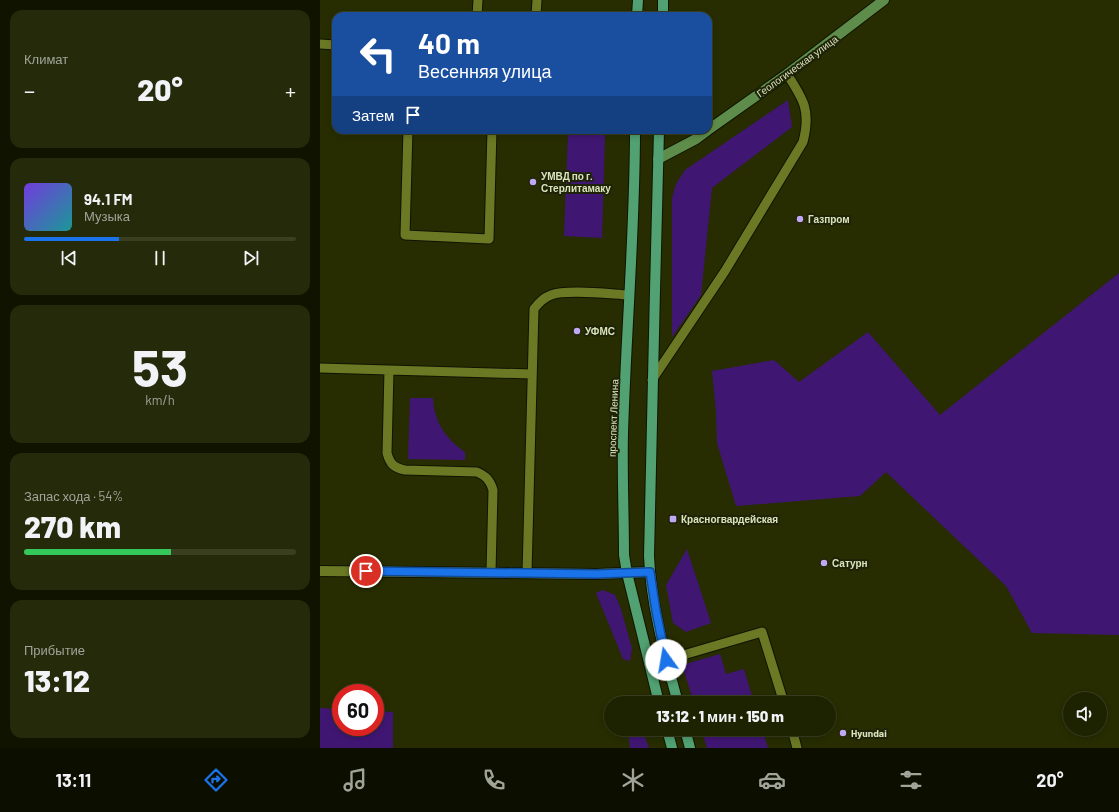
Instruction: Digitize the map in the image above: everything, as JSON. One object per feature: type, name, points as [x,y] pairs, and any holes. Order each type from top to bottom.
[{"type":"main road","points":[[637,12],[638,0]]},
{"type":"main road","points":[[663,0],[663,12]]},
{"type":"main road","name":"Геологическая улица","points":[[712,127],[787,74],[884,0]]},
{"type":"main road","name":"проспект Ленина","points":[[635,134],[635,192],[623,434],[624,555],[627,573],[657,696]]},
{"type":"main road","points":[[659,134],[656,296],[652,380],[650,572],[666,660],[676,696]]},
{"type":"main road","name":"Геологическая улица","points":[[658,159],[702,134]]},
{"type":"main road","points":[[669,736],[672,748]]},
{"type":"main road","points":[[687,736],[690,748]]},
{"type":"street","points":[[320,571],[596,574],[650,572]]},
{"type":"lane","points":[[477,12],[478,0]]},
{"type":"lane","points":[[536,12],[537,0]]},
{"type":"lane","points":[[320,44],[332,45]]},
{"type":"lane","points":[[652,380],[724,271],[803,142],[807,127],[806,111],[801,95],[787,74]]},
{"type":"lane","points":[[408,134],[405,235],[489,239],[492,134]]},
{"type":"lane","points":[[527,573],[534,309],[541,300],[551,295],[564,292],[629,295]]},
{"type":"lane","points":[[320,368],[532,374]]},
{"type":"lane","points":[[389,370],[387,453],[389,460],[392,465],[405,470],[477,472],[488,479],[493,490],[491,572]]},
{"type":"lane","points":[[649,665],[762,632],[782,696]]},
{"type":"lane","points":[[794,736],[797,748]]},
{"type":"shaded area","points":[[788,100],[792,127],[712,188],[701,295],[672,337],[672,198],[676,184],[685,170]]},
{"type":"shaded area","points":[[568,134],[605,134],[602,238],[564,236]]},
{"type":"shaded area","points":[[1119,273],[1119,635],[1032,633],[1006,586],[886,472],[860,496],[736,506],[717,443],[716,411],[712,371],[774,360],[799,382],[868,332],[940,415]]},
{"type":"shaded area","points":[[410,398],[433,398],[436,415],[442,429],[458,447],[465,452],[465,460],[408,459]]},
{"type":"shaded area","points":[[687,549],[711,623],[686,632],[673,623],[666,585]]},
{"type":"shaded area","points":[[603,590],[615,595],[620,606],[632,648],[630,661],[623,659],[596,593]]},
{"type":"shaded area","points":[[720,654],[726,674],[744,669],[752,696],[692,696],[682,665]]},
{"type":"shaded area","points":[[320,708],[332,709],[332,736],[384,736],[384,712],[393,712],[393,748],[320,748]]},
{"type":"shaded area","points":[[629,736],[645,736],[649,748],[630,748]]},
{"type":"shaded area","points":[[703,736],[764,736],[768,748],[707,748]]},
{"type":"place","name":"УМВД по г. Стерлитамаку","points":[[533,182]]},
{"type":"place","name":"Газпром","points":[[800,219]]},
{"type":"place","name":"УФМС","points":[[577,331]]},
{"type":"place","name":"Красногвардейская","points":[[673,519]]},
{"type":"place","name":"Сатурн","points":[[824,563]]},
{"type":"place","name":"Hyundai","points":[[843,733]]},
{"type":"route","points":[[366,571],[596,574],[650,572],[659,630],[666,660]]}]
